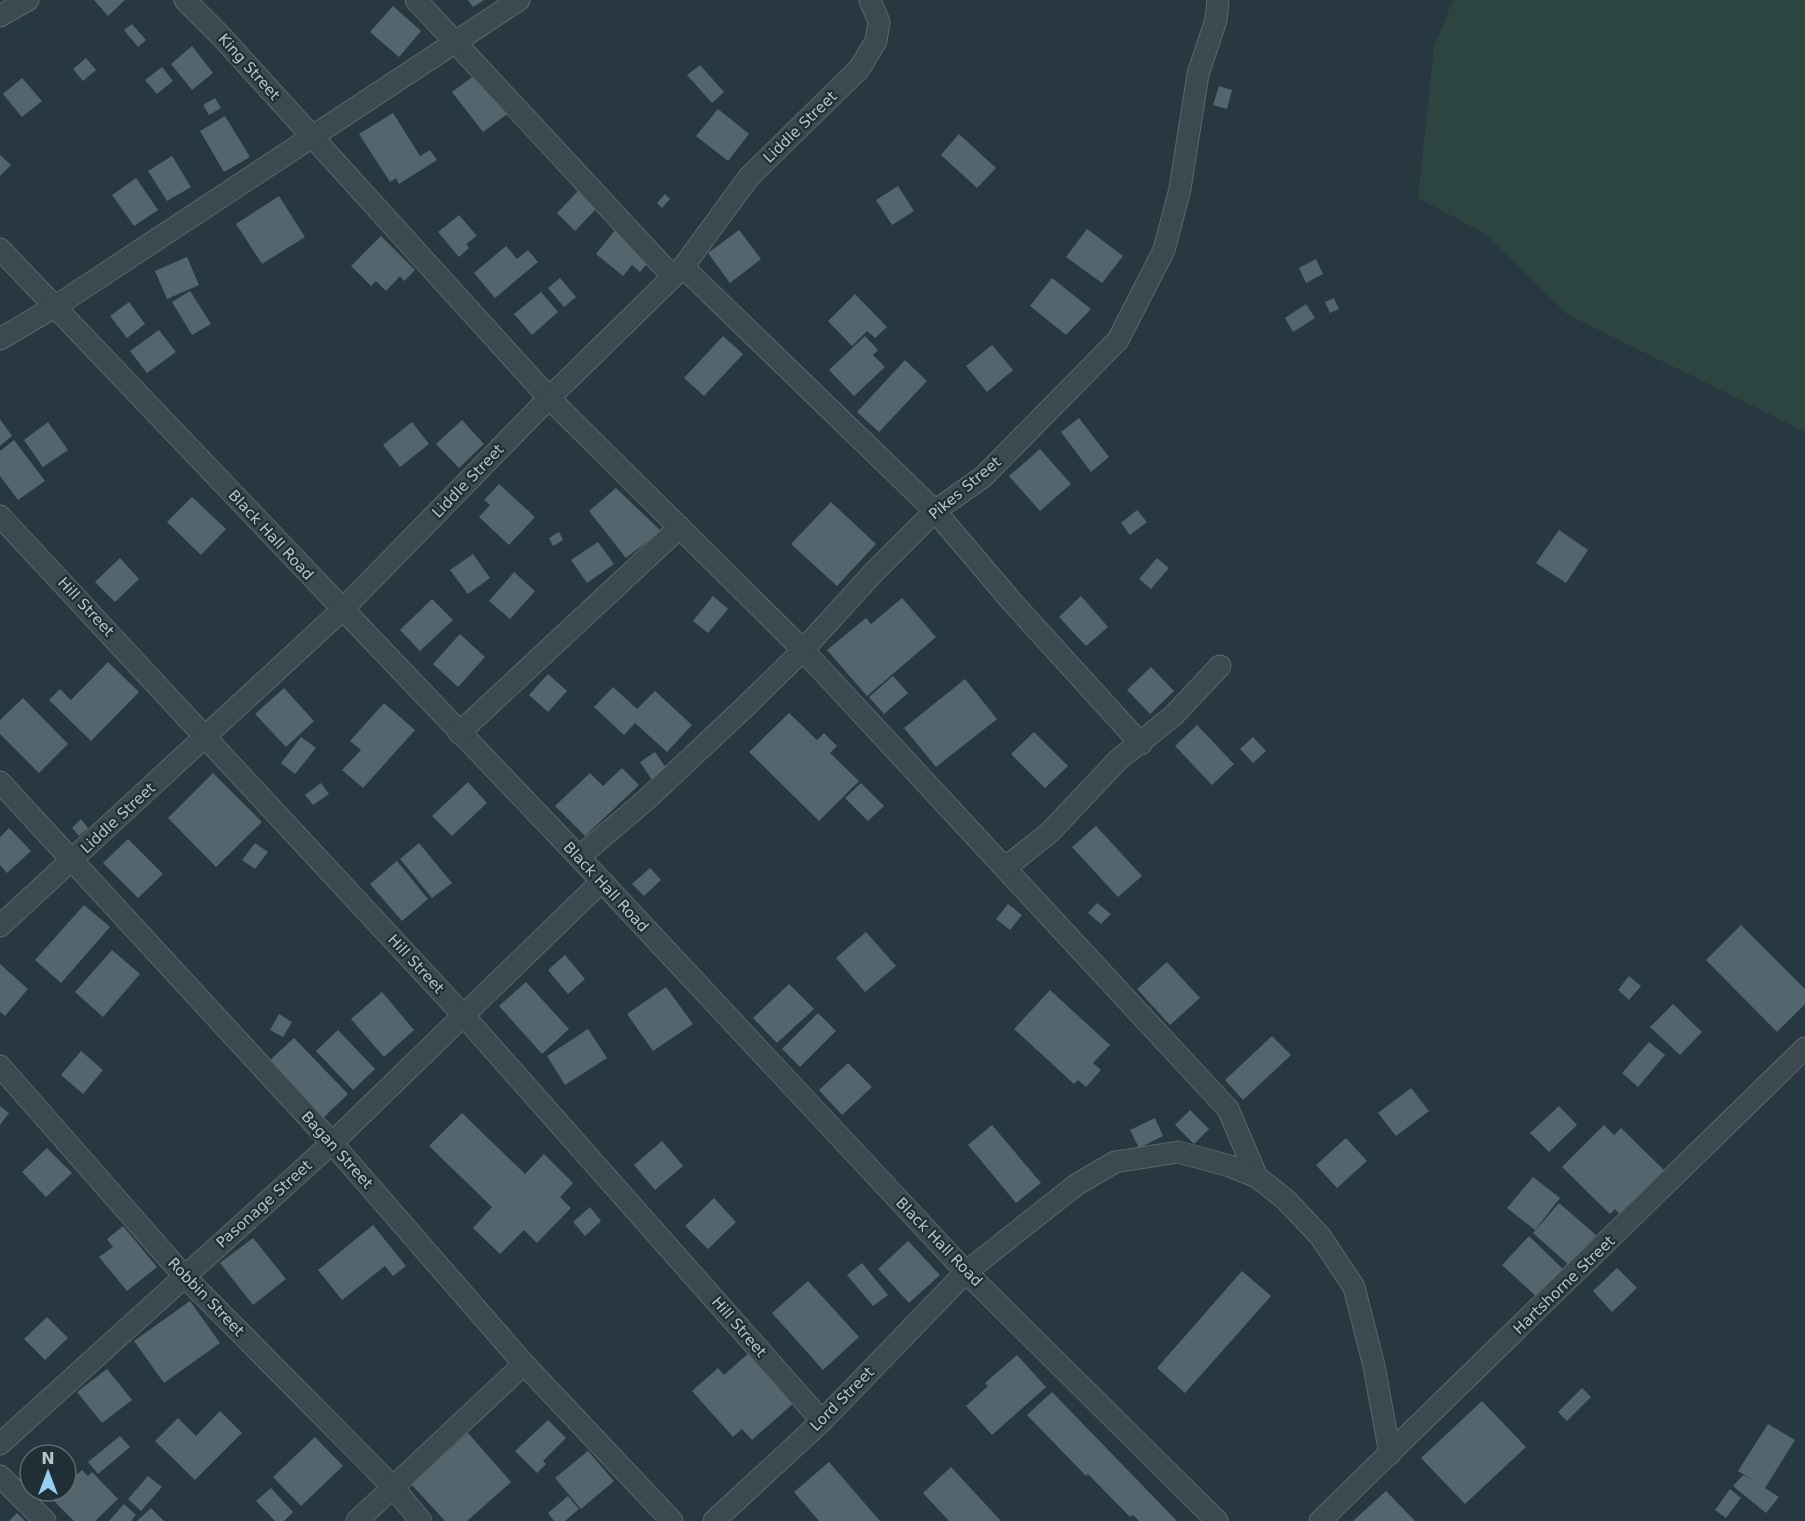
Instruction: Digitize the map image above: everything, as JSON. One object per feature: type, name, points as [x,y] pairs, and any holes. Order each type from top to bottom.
[{"type":"street","points":[[0,16],[27,0]]},
{"type":"street","name":"King Street","points":[[185,0],[221,36],[549,398],[803,650],[1228,1108],[1257,1177]]},
{"type":"street","points":[[416,0],[455,43],[678,271],[935,511],[1013,603],[1141,744]]},
{"type":"street","points":[[0,339],[56,306],[519,0]]},
{"type":"street","name":"Liddle Street","points":[[0,926],[342,610],[549,398],[678,271],[749,177],[859,69],[876,40],[879,21],[870,0]]},
{"type":"street","name":"Pikes Street","points":[[579,857],[647,799],[803,650],[875,571],[935,511],[983,477],[1118,340],[1164,250],[1180,189],[1198,74],[1216,20],[1218,0]]},
{"type":"street","name":"Black Hall Road","points":[[0,249],[579,857],[966,1272],[1216,1521]]},
{"type":"street","name":"Hill Street","points":[[0,516],[463,1015],[822,1421]]},
{"type":"street","points":[[459,733],[680,527]]},
{"type":"street","points":[[1005,868],[1050,832],[1118,760],[1141,744],[1173,716],[1220,666]]},
{"type":"street","name":"Bagan Street","points":[[0,782],[332,1143],[524,1364],[672,1521]]},
{"type":"street","name":"Pasonage Street","points":[[0,1443],[332,1143],[601,882]]},
{"type":"street","name":"Hartshorne Street","points":[[1320,1521],[1805,1048]]},
{"type":"street","name":"Robbin Street","points":[[0,1066],[184,1276],[393,1487],[421,1521]]},
{"type":"street","name":"Lord Street","points":[[714,1521],[822,1421],[966,1272],[1077,1185],[1115,1162],[1178,1152],[1230,1166],[1257,1177]]},
{"type":"street","points":[[1257,1177],[1285,1199],[1320,1236],[1354,1287],[1374,1366],[1390,1454]]},
{"type":"street","points":[[357,1521],[524,1364]]},
{"type":"street","points":[[0,1476],[45,1521]]},
{"type":"green space","points":[[1453,0],[1805,0],[1805,432],[1567,314],[1484,233],[1418,198],[1434,47]]},
{"type":"building","points":[[94,0],[125,0],[108,16]]},
{"type":"building","points":[[468,0],[484,0],[473,7]]},
{"type":"building","points":[[393,6],[421,31],[399,57],[370,32]]},
{"type":"building","points":[[132,24],[146,40],[138,47],[124,30]]},
{"type":"building","points":[[192,46],[213,73],[192,90],[171,64]]},
{"type":"building","points":[[86,58],[96,70],[83,81],[73,69]]},
{"type":"building","points":[[700,65],[724,92],[712,103],[687,75]]},
{"type":"building","points":[[162,67],[173,81],[157,94],[145,80]]},
{"type":"building","points":[[479,72],[510,112],[483,132],[452,92]]},
{"type":"building","points":[[22,78],[42,101],[22,117],[3,94]]},
{"type":"building","points":[[1219,86],[1232,90],[1227,109],[1213,105]]},
{"type":"building","points":[[215,98],[221,108],[209,115],[203,105]]},
{"type":"building","points":[[718,109],[749,134],[728,161],[696,136]]},
{"type":"building","points":[[393,113],[420,156],[430,150],[437,160],[399,184],[396,178],[390,182],[359,134]]},
{"type":"building","points":[[225,116],[250,157],[224,172],[200,131]]},
{"type":"building","points":[[959,134],[996,168],[977,188],[941,155]]},
{"type":"building","points":[[0,155],[11,165],[0,176]]},
{"type":"building","points":[[172,156],[191,187],[167,201],[148,171]]},
{"type":"building","points":[[136,178],[158,210],[134,226],[112,195]]},
{"type":"building","points":[[898,186],[914,211],[892,225],[876,200]]},
{"type":"building","points":[[579,190],[597,208],[575,231],[557,213]]},
{"type":"building","points":[[665,194],[670,199],[662,208],[657,203]]},
{"type":"building","points":[[279,196],[305,237],[262,264],[236,224]]},
{"type":"building","points":[[459,215],[477,236],[466,244],[469,248],[459,257],[438,232]]},
{"type":"building","points":[[1087,229],[1123,256],[1102,283],[1066,257]]},
{"type":"building","points":[[615,230],[651,259],[640,272],[632,265],[623,276],[596,254]]},
{"type":"building","points":[[739,230],[761,259],[730,283],[708,253]]},
{"type":"building","points":[[381,236],[415,270],[404,281],[400,276],[386,291],[376,281],[371,286],[351,266]]},
{"type":"building","points":[[506,246],[517,259],[528,250],[538,262],[495,298],[474,273]]},
{"type":"building","points":[[187,257],[199,285],[167,299],[155,271]]},
{"type":"building","points":[[1316,259],[1323,274],[1306,283],[1299,268]]},
{"type":"building","points":[[560,278],[576,297],[564,307],[548,288]]},
{"type":"building","points":[[1052,278],[1091,309],[1066,335],[1030,306]]},
{"type":"building","points":[[190,291],[211,324],[192,335],[172,302]]},
{"type":"building","points":[[541,292],[558,312],[532,335],[514,314]]},
{"type":"building","points":[[855,294],[887,327],[875,338],[867,331],[852,346],[828,321]]},
{"type":"building","points":[[1334,298],[1339,309],[1330,313],[1325,302]]},
{"type":"building","points":[[129,302],[145,324],[127,338],[110,316]]},
{"type":"building","points":[[1306,304],[1315,318],[1293,332],[1285,318]]},
{"type":"building","points":[[159,330],[176,352],[147,373],[130,351]]},
{"type":"building","points":[[723,336],[743,354],[704,396],[684,378]]},
{"type":"building","points":[[865,336],[878,350],[873,355],[885,367],[854,396],[829,370]]},
{"type":"building","points":[[992,345],[1013,370],[987,392],[966,366]]},
{"type":"building","points":[[905,360],[927,381],[879,432],[857,412]]},
{"type":"building","points":[[1079,418],[1109,457],[1091,472],[1061,432]]},
{"type":"building","points":[[0,419],[12,436],[0,446]]},
{"type":"building","points":[[462,420],[484,444],[459,468],[436,444]]},
{"type":"building","points":[[48,422],[68,450],[43,467],[24,440]]},
{"type":"building","points":[[412,422],[429,444],[400,467],[383,445]]},
{"type":"building","points":[[14,440],[45,481],[18,500],[0,476],[0,451]]},
{"type":"building","points":[[1040,449],[1071,484],[1040,511],[1009,476]]},
{"type":"building","points":[[499,484],[535,517],[509,545],[479,517],[490,505],[484,500]]},
{"type":"building","points":[[616,488],[661,531],[626,558],[589,511]]},
{"type":"building","points":[[192,497],[226,529],[201,555],[167,522]]},
{"type":"building","points":[[831,502],[876,544],[837,586],[791,544]]},
{"type":"building","points":[[1137,510],[1147,522],[1130,535],[1121,523]]},
{"type":"building","points":[[1559,530],[1588,550],[1566,583],[1536,563]]},
{"type":"building","points":[[559,532],[563,540],[553,546],[549,538]]},
{"type":"building","points":[[598,542],[614,564],[587,583],[571,560]]},
{"type":"building","points":[[473,554],[490,578],[468,594],[450,570]]},
{"type":"building","points":[[120,558],[139,579],[115,602],[95,582]]},
{"type":"building","points":[[1157,558],[1169,568],[1151,589],[1139,579]]},
{"type":"building","points":[[514,572],[535,591],[510,619],[489,601]]},
{"type":"building","points":[[713,596],[728,609],[708,633],[693,621]]},
{"type":"building","points":[[1081,596],[1108,627],[1086,646],[1059,617]]},
{"type":"building","points":[[902,598],[936,637],[867,696],[827,650],[866,618],[871,624]]},
{"type":"building","points":[[432,599],[453,620],[420,651],[400,630]]},
{"type":"building","points":[[460,634],[485,657],[458,687],[433,664]]},
{"type":"building","points":[[108,662],[139,692],[91,741],[49,700],[60,689],[71,700]]},
{"type":"building","points":[[1151,667],[1174,691],[1150,714],[1127,690]]},
{"type":"building","points":[[548,674],[567,691],[548,712],[529,695]]},
{"type":"building","points":[[893,676],[908,693],[884,714],[869,697]]},
{"type":"building","points":[[965,679],[997,719],[936,767],[904,728]]},
{"type":"building","points":[[613,687],[637,709],[655,691],[692,725],[667,752],[635,723],[624,735],[594,707]]},
{"type":"building","points":[[284,688],[314,721],[286,747],[255,714]]},
{"type":"building","points":[[23,698],[68,744],[39,773],[0,734],[0,720]]},
{"type":"building","points":[[384,703],[415,730],[363,788],[342,770],[361,750],[350,741]]},
{"type":"building","points":[[789,713],[817,740],[824,733],[837,746],[830,753],[859,781],[819,821],[749,752]]},
{"type":"building","points":[[1197,725],[1234,764],[1212,785],[1175,746]]},
{"type":"building","points":[[1034,732],[1068,766],[1045,788],[1011,754]]},
{"type":"building","points":[[301,737],[316,748],[295,774],[281,763]]},
{"type":"building","points":[[1253,737],[1266,751],[1253,763],[1240,749]]},
{"type":"building","points":[[655,752],[669,772],[654,783],[640,762]]},
{"type":"building","points":[[622,768],[639,785],[585,836],[555,806],[590,773],[603,786]]},
{"type":"building","points":[[213,773],[262,822],[216,867],[168,818]]},
{"type":"building","points":[[468,782],[487,803],[452,836],[432,816]]},
{"type":"building","points":[[321,783],[329,794],[313,805],[305,795]]},
{"type":"building","points":[[861,783],[884,806],[868,821],[845,798]]},
{"type":"building","points":[[81,819],[88,828],[79,836],[72,828]]},
{"type":"building","points":[[1096,826],[1142,876],[1118,897],[1072,847]]},
{"type":"building","points":[[9,828],[31,851],[7,873],[0,865],[0,837]]},
{"type":"building","points":[[128,839],[163,874],[138,898],[103,863]]},
{"type":"building","points":[[255,843],[268,852],[255,869],[242,860]]},
{"type":"building","points":[[419,843],[452,883],[432,898],[400,859]]},
{"type":"building","points":[[397,861],[428,899],[402,921],[370,884]]},
{"type":"building","points":[[650,868],[661,880],[644,896],[632,884]]},
{"type":"building","points":[[1097,903],[1111,914],[1101,924],[1088,913]]},
{"type":"building","points":[[1008,904],[1022,915],[1010,930],[996,919]]},
{"type":"building","points":[[84,905],[110,927],[61,983],[35,960]]},
{"type":"building","points":[[1741,925],[1805,989],[1805,1004],[1777,1032],[1706,960]]},
{"type":"building","points":[[866,932],[896,966],[865,992],[836,958]]},
{"type":"building","points":[[112,950],[140,974],[103,1017],[75,992]]},
{"type":"building","points":[[565,955],[585,979],[568,994],[548,970]]},
{"type":"building","points":[[1167,962],[1200,998],[1170,1025],[1137,989]]},
{"type":"building","points":[[0,964],[28,989],[5,1016],[0,1012]]},
{"type":"building","points":[[1629,976],[1641,986],[1629,1000],[1618,990]]},
{"type":"building","points":[[526,982],[569,1029],[542,1054],[499,1006]]},
{"type":"building","points":[[789,984],[814,1009],[777,1043],[753,1018]]},
{"type":"building","points":[[666,987],[693,1024],[653,1051],[627,1014]]},
{"type":"building","points":[[1050,990],[1110,1045],[1093,1063],[1101,1070],[1086,1087],[1078,1080],[1074,1084],[1014,1029]]},
{"type":"building","points":[[382,992],[414,1030],[384,1057],[351,1019]]},
{"type":"building","points":[[1673,1004],[1702,1032],[1680,1055],[1650,1027]]},
{"type":"building","points":[[818,1013],[836,1031],[800,1067],[782,1049]]},
{"type":"building","points":[[279,1014],[292,1022],[283,1037],[270,1030]]},
{"type":"building","points":[[588,1029],[607,1058],[565,1085],[547,1056]]},
{"type":"building","points":[[338,1030],[375,1069],[353,1090],[316,1051]]},
{"type":"building","points":[[1272,1036],[1291,1055],[1243,1100],[1225,1080]]},
{"type":"building","points":[[294,1038],[348,1094],[323,1118],[269,1061]]},
{"type":"building","points":[[1649,1042],[1665,1055],[1638,1087],[1622,1073]]},
{"type":"building","points":[[81,1051],[103,1070],[83,1094],[61,1075]]},
{"type":"building","points":[[848,1063],[872,1087],[842,1115],[819,1090]]},
{"type":"building","points":[[1411,1088],[1429,1111],[1396,1136],[1378,1113]]},
{"type":"building","points":[[0,1106],[9,1113],[0,1125]]},
{"type":"building","points":[[1559,1106],[1577,1125],[1549,1152],[1530,1133]]},
{"type":"building","points":[[1190,1110],[1209,1129],[1194,1144],[1175,1125]]},
{"type":"building","points":[[462,1113],[525,1174],[544,1154],[573,1183],[560,1197],[571,1208],[537,1243],[524,1230],[500,1254],[473,1228],[492,1207],[429,1146]]},
{"type":"building","points":[[1155,1118],[1163,1136],[1139,1148],[1130,1130]]},
{"type":"building","points":[[992,1125],[1041,1183],[1016,1203],[968,1145]]},
{"type":"building","points":[[1604,1125],[1614,1135],[1621,1128],[1665,1171],[1621,1215],[1615,1209],[1610,1214],[1562,1167]]},
{"type":"building","points":[[1346,1138],[1367,1161],[1337,1188],[1316,1165]]},
{"type":"building","points":[[662,1141],[683,1166],[655,1190],[634,1165]]},
{"type":"building","points":[[47,1148],[72,1173],[46,1197],[22,1172]]},
{"type":"building","points":[[1533,1177],[1560,1198],[1535,1230],[1507,1208]]},
{"type":"building","points":[[714,1198],[736,1222],[708,1249],[685,1226]]},
{"type":"building","points":[[1559,1203],[1596,1235],[1569,1265],[1533,1233]]},
{"type":"building","points":[[590,1207],[601,1221],[585,1236],[573,1222]]},
{"type":"building","points":[[373,1225],[406,1266],[393,1276],[385,1266],[342,1300],[318,1270]]},
{"type":"building","points":[[123,1226],[157,1267],[127,1291],[99,1257],[113,1247],[107,1239]]},
{"type":"building","points":[[1529,1236],[1564,1270],[1538,1298],[1502,1265]]},
{"type":"building","points":[[253,1238],[286,1279],[253,1305],[220,1263]]},
{"type":"building","points":[[908,1241],[940,1275],[909,1303],[878,1269]]},
{"type":"building","points":[[862,1263],[888,1295],[873,1306],[847,1275]]},
{"type":"building","points":[[1617,1268],[1637,1288],[1612,1312],[1593,1291]]},
{"type":"building","points":[[1242,1271],[1271,1296],[1185,1393],[1157,1368]]},
{"type":"building","points":[[808,1281],[859,1337],[823,1370],[772,1313]]},
{"type":"building","points":[[190,1301],[220,1343],[164,1383],[134,1341]]},
{"type":"building","points":[[47,1317],[68,1338],[45,1360],[24,1339]]},
{"type":"building","points":[[751,1351],[796,1401],[752,1440],[742,1429],[733,1437],[692,1391],[718,1368],[724,1375]]},
{"type":"building","points":[[1017,1355],[1046,1387],[992,1435],[966,1406],[988,1386],[985,1383]]},
{"type":"building","points":[[107,1369],[132,1400],[102,1423],[77,1392]]},
{"type":"building","points":[[1582,1388],[1591,1397],[1567,1421],[1558,1412]]},
{"type":"building","points":[[1052,1392],[1177,1521],[1139,1521],[1133,1515],[1130,1517],[1088,1474],[1086,1476],[1027,1415]]},
{"type":"building","points":[[1482,1401],[1526,1447],[1465,1504],[1421,1458]]},
{"type":"building","points":[[220,1411],[242,1433],[195,1480],[155,1441],[178,1418],[196,1436]]},
{"type":"building","points":[[548,1420],[566,1438],[543,1461],[546,1464],[537,1473],[515,1451]]},
{"type":"building","points":[[1768,1424],[1795,1440],[1765,1488],[1779,1497],[1766,1513],[1733,1486],[1743,1475],[1753,1480],[1738,1471]]},
{"type":"building","points":[[468,1433],[511,1482],[467,1521],[445,1521],[411,1484]]},
{"type":"building","points":[[120,1436],[130,1447],[98,1474],[88,1462]]},
{"type":"building","points":[[315,1437],[343,1466],[301,1506],[273,1477]]},
{"type":"building","points":[[588,1451],[614,1481],[581,1509],[555,1478]]},
{"type":"building","points":[[829,1462],[880,1521],[819,1521],[794,1492]]},
{"type":"building","points":[[951,1467],[1001,1521],[949,1521],[923,1493]]},
{"type":"building","points":[[82,1470],[88,1476],[92,1472],[118,1499],[95,1521],[74,1521],[56,1503],[78,1503],[78,1474]]},
{"type":"building","points":[[148,1476],[162,1487],[141,1511],[128,1499]]},
{"type":"building","points":[[271,1488],[293,1512],[284,1521],[275,1521],[256,1501]]},
{"type":"building","points":[[1730,1489],[1741,1498],[1726,1518],[1715,1510]]},
{"type":"building","points":[[1386,1491],[1415,1521],[1353,1521]]},
{"type":"building","points":[[568,1496],[579,1509],[565,1521],[554,1521],[548,1513]]},
{"type":"building","points":[[124,1504],[136,1515],[131,1521],[109,1521]]},
{"type":"building","points":[[151,1508],[164,1521],[137,1521]]},
{"type":"building","points":[[17,1513],[25,1521],[9,1521]]}]
